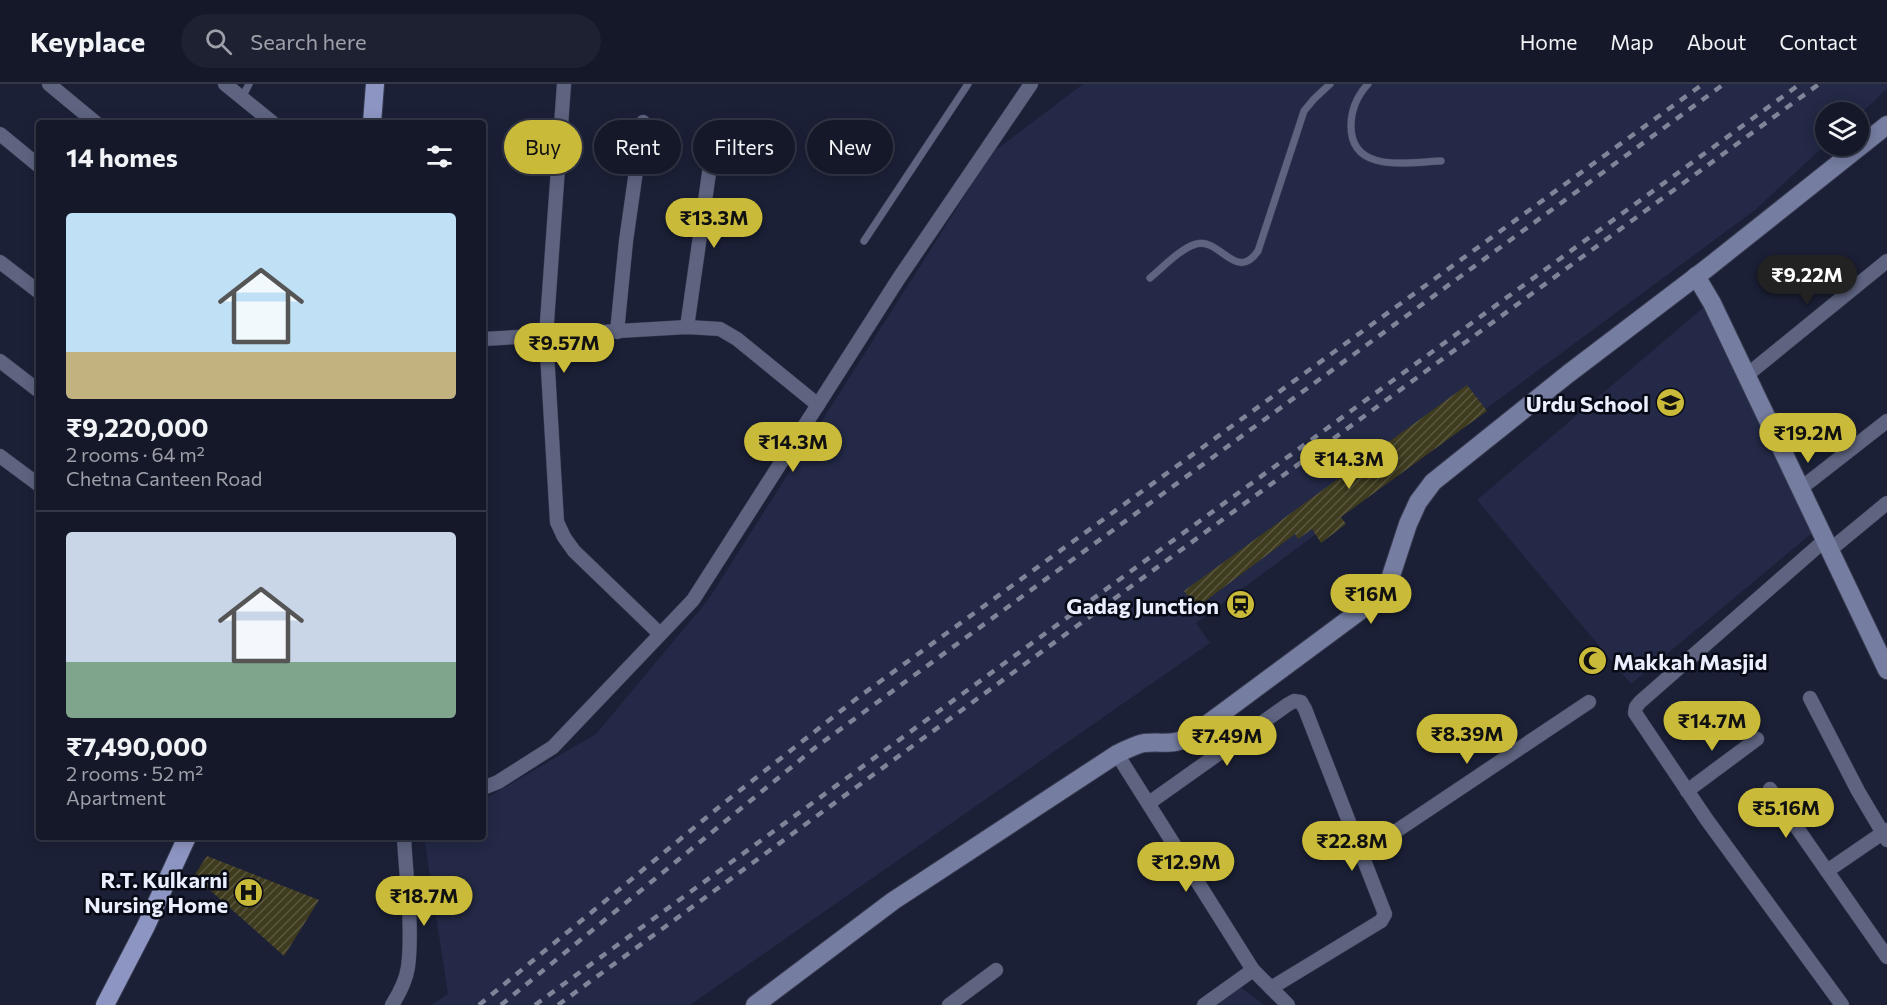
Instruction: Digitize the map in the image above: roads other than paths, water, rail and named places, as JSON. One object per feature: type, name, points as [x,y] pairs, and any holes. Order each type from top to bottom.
[{"type":"main road","points":[[372,120],[375,84]]},
{"type":"main road","points":[[105,1005],[146,926],[186,840]]},
{"type":"street","points":[[49,84],[92,120]]},
{"type":"street","points":[[225,84],[269,120]]},
{"type":"street","points":[[564,84],[546,336],[557,522],[574,551],[660,634]]},
{"type":"street","points":[[486,787],[498,782],[553,747],[693,600],[899,278],[1031,84]]},
{"type":"street","points":[[755,1005],[893,901],[1117,754],[1141,744],[1169,744],[1183,741],[1376,599],[1388,585],[1408,524],[1418,502],[1433,482],[1887,125]]},
{"type":"street","points":[[0,134],[36,164]]},
{"type":"street","points":[[617,332],[636,174]]},
{"type":"street","points":[[687,327],[709,174]]},
{"type":"street","points":[[0,261],[36,290]]},
{"type":"street","points":[[1747,375],[1887,261]]},
{"type":"street","points":[[1696,276],[1712,303],[1747,375],[1887,670]]},
{"type":"street","points":[[486,339],[687,327],[720,329],[737,339],[818,405]]},
{"type":"street","points":[[0,361],[36,389]]},
{"type":"street","points":[[1800,489],[1887,421]]},
{"type":"street","points":[[0,456],[36,478]]},
{"type":"street","points":[[1842,1005],[1687,791],[1635,713],[1636,707],[1827,545],[1887,503]]},
{"type":"street","points":[[1810,698],[1857,791],[1885,834],[1827,871]]},
{"type":"street","points":[[1149,803],[1287,705],[1294,701],[1301,702],[1385,914],[1381,921],[1271,988]]},
{"type":"street","points":[[1362,854],[1589,702]]},
{"type":"street","points":[[1687,791],[1757,738]]},
{"type":"street","points":[[1117,754],[1253,970],[1288,1005]]},
{"type":"street","points":[[1770,789],[1887,957]]},
{"type":"street","points":[[392,1005],[401,991],[408,968],[409,926],[404,840]]},
{"type":"street","points":[[949,1005],[996,970]]},
{"type":"street","points":[[1204,1005],[1253,970]]},
{"type":"lane","points":[[242,98],[249,84]]},
{"type":"lane","points":[[864,240],[968,84]]},
{"type":"lane","points":[[1150,278],[1184,250],[1196,244],[1207,243],[1234,261],[1244,263],[1253,258],[1258,251],[1304,111],[1330,84]]},
{"type":"lane","points":[[1368,84],[1358,96],[1351,120],[1351,136],[1358,150],[1368,159],[1378,161],[1399,163],[1441,161]]},
{"type":"railway","points":[[479,1005],[724,803],[856,699],[1703,84]]},
{"type":"railway","points":[[501,1005],[816,747],[1724,84]]},
{"type":"railway","points":[[535,1005],[1800,84]]},
{"type":"railway","points":[[558,1005],[1819,84]]},
{"type":"place","name":"Urdu School","points":[[1670,403]]},
{"type":"place","name":"Gadag Junction","points":[[1240,605]]},
{"type":"place","name":"Makkah Masjid","points":[[1592,661]]},
{"type":"place","name":"R.T. Kulkarni Nursing Home","points":[[249,892]]}]
